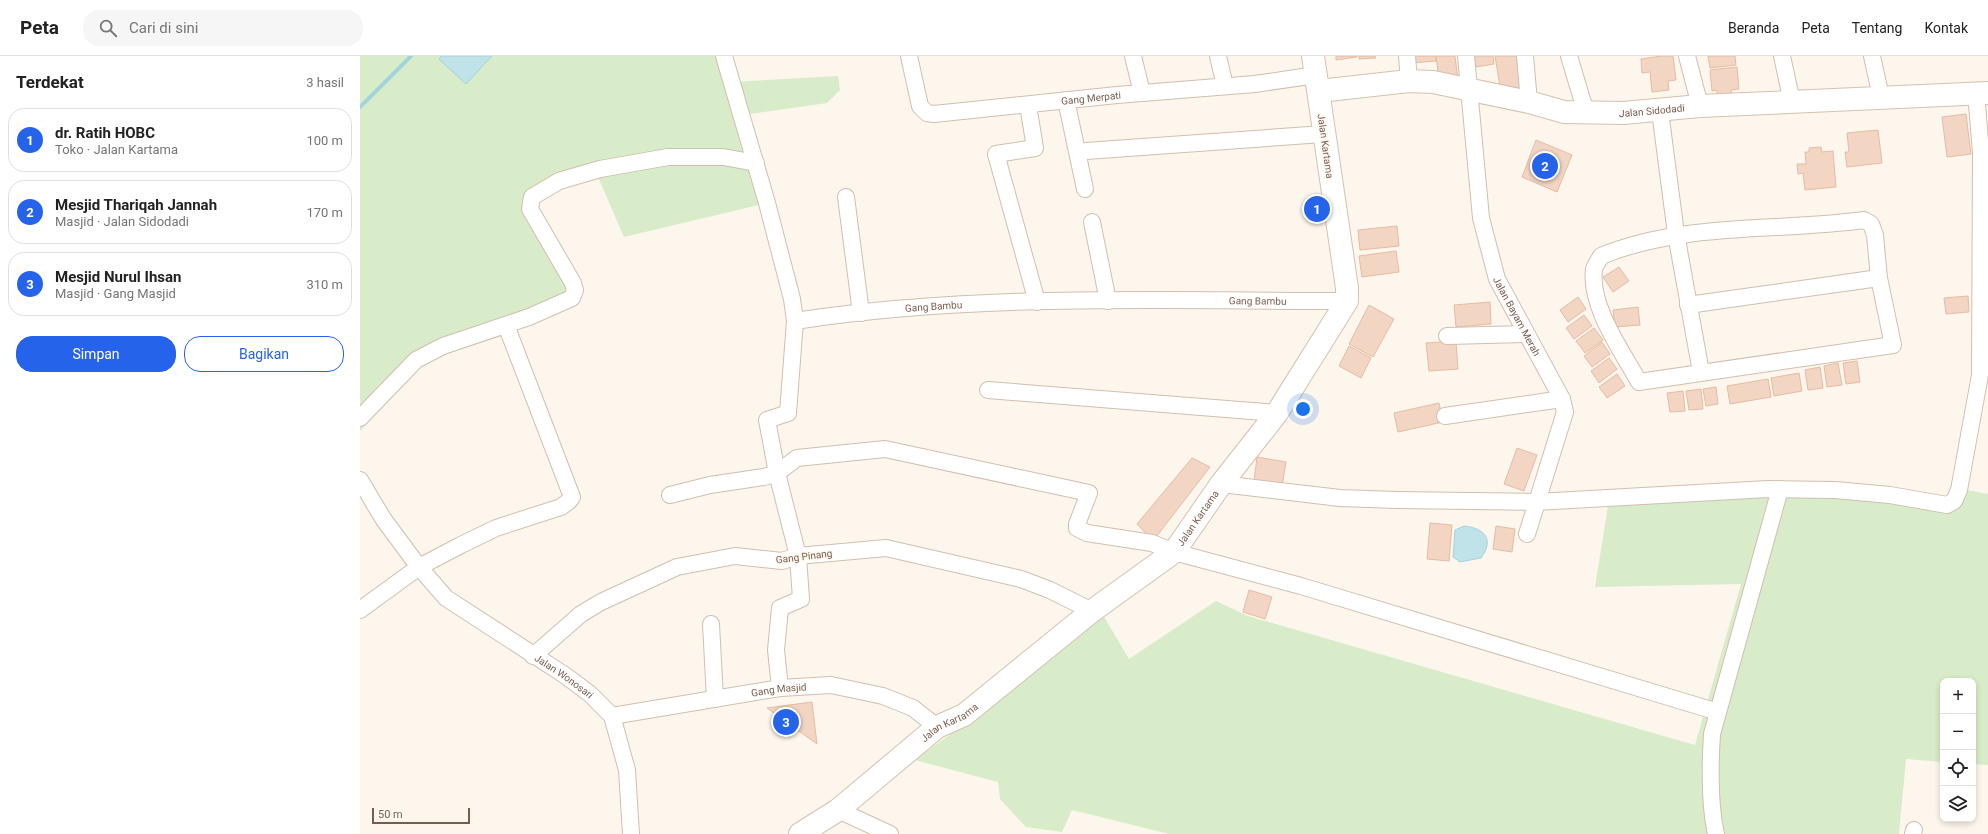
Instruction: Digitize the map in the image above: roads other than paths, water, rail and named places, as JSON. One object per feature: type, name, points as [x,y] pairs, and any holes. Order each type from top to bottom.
[{"type":"main road","name":"Jalan Sidodadi","points":[[1316,74],[1433,82],[1529,102],[1564,112],[1586,113],[1623,114],[1700,106],[1982,93]]},
{"type":"main road","name":"Jalan Kartama","points":[[800,834],[838,810],[938,727],[964,715],[1092,611],[1174,552],[1221,484],[1277,412],[1347,301],[1347,288],[1323,134],[1316,74]]},
{"type":"street","points":[[724,56],[756,163],[792,299],[795,321],[788,413],[767,420],[777,473],[798,556],[801,599],[780,608],[776,650],[780,688]]},
{"type":"street","name":"Gang Merpati","points":[[909,56],[920,106],[927,113],[934,114],[1066,100],[1256,84],[1316,74]]},
{"type":"street","points":[[1133,56],[1142,93]]},
{"type":"street","points":[[1218,56],[1225,86]]},
{"type":"street","points":[[1407,56],[1409,81]]},
{"type":"street","name":"Jalan Bayam Merah","points":[[1466,56],[1482,218],[1497,279],[1562,399],[1565,412],[1565,417],[1536,502],[1527,534]]},
{"type":"street","points":[[1525,56],[1529,102]]},
{"type":"street","points":[[1569,56],[1586,113]]},
{"type":"street","points":[[1687,56],[1700,106]]},
{"type":"street","points":[[1782,56],[1792,102]]},
{"type":"street","points":[[1872,56],[1881,97]]},
{"type":"street","points":[[1221,484],[1340,498],[1536,502],[1780,489],[1836,490],[1890,496],[1948,505],[1954,501],[1960,482],[1980,375],[1982,93]]},
{"type":"street","points":[[1066,100],[1085,189]]},
{"type":"street","points":[[1028,105],[1035,148],[996,154],[1037,302]]},
{"type":"street","points":[[1660,111],[1676,234],[1701,372]]},
{"type":"street","points":[[1086,151],[1323,134]]},
{"type":"street","points":[[360,418],[416,360],[443,346],[529,317],[572,298],[575,290],[573,283],[530,209],[532,197],[559,181],[600,169],[668,157],[722,157],[756,163]]},
{"type":"street","points":[[846,197],[860,313]]},
{"type":"street","points":[[1864,220],[1870,224],[1875,235],[1879,278],[1893,345],[1639,382],[1612,336],[1598,302],[1594,269],[1601,256],[1618,249],[1676,234],[1864,220]]},
{"type":"street","points":[[1092,222],[1108,301]]},
{"type":"street","points":[[1688,305],[1879,278]]},
{"type":"street","name":"Gang Bambu","points":[[795,321],[935,305],[1108,301],[1347,301]]},
{"type":"street","points":[[360,610],[419,567],[496,528],[561,507],[570,501],[572,497],[506,325]]},
{"type":"street","points":[[1448,336],[1526,334]]},
{"type":"street","points":[[988,390],[1277,412]]},
{"type":"street","points":[[1445,416],[1562,399]]},
{"type":"street","points":[[670,495],[710,485],[764,477],[777,473],[797,458],[885,450],[1089,492],[1077,528],[1087,533],[1152,543],[1174,552],[1301,586],[1718,712]]},
{"type":"street","name":"Jalan Wonosari","points":[[360,480],[384,520],[419,567],[446,598],[533,656],[566,676],[595,698],[612,716],[627,770],[631,834]]},
{"type":"street","points":[[1716,834],[1713,823],[1710,758],[1712,734],[1780,489]]},
{"type":"street","name":"Gang Pinang","points":[[533,656],[581,614],[601,602],[677,567],[735,556],[774,561],[798,556],[886,548],[1021,579],[1050,590],[1092,611]]},
{"type":"street","points":[[711,624],[715,699]]},
{"type":"street","name":"Gang Masjid","points":[[612,716],[780,688],[831,685],[883,696],[913,708],[938,727]]},
{"type":"street","points":[[838,810],[890,834]]},
{"type":"water","points":[[441,56],[492,56],[466,84],[439,59]]},
{"type":"water","points":[[1464,526],[1477,529],[1485,536],[1487,545],[1481,558],[1460,562],[1453,557],[1455,530]]},
{"type":"waterway","points":[[360,107],[411,56]]},
{"type":"place","name":"Mesjid Thariqah Jannah","points":[[1545,166]]},
{"type":"place","name":"dr. Ratih HOBC","points":[[1317,209]]},
{"type":"place","name":"Mesjid Nurul Ihsan","points":[[786,722]]}]
